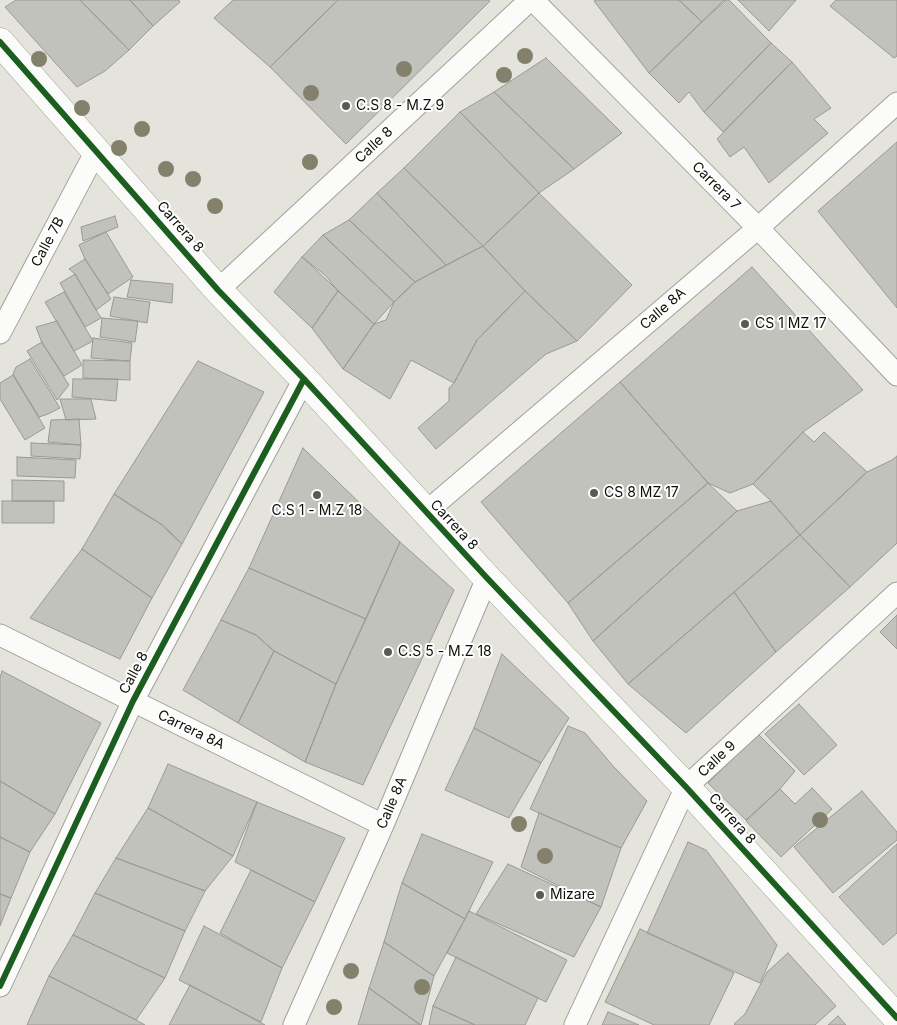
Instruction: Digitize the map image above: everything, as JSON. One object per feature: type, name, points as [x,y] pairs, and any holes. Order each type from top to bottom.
[{"type":"street","name":"Carrera 7","points":[[531,0],[758,228],[897,375]]},
{"type":"street","name":"Calle 8","points":[[218,290],[531,0]]},
{"type":"street","name":"Carrera 8","points":[[0,42],[218,290],[304,379],[487,578],[686,787],[897,1018]]},
{"type":"street","name":"Calle 8A","points":[[426,512],[758,228],[897,103]]},
{"type":"street","name":"Calle 7B","points":[[0,333],[96,151]]},
{"type":"street","name":"Calle 8","points":[[0,986],[133,701],[304,379]]},
{"type":"street","name":"Calle 8A","points":[[294,1025],[383,825],[487,578]]},
{"type":"street","name":"Calle 9","points":[[575,1025],[686,787],[897,593]]},
{"type":"street","name":"Carrera 8A","points":[[0,635],[383,825]]},
{"type":"building","points":[[16,0],[80,0],[129,50],[105,71],[77,87],[5,7]]},
{"type":"building","points":[[80,0],[130,0],[153,26],[129,50]]},
{"type":"building","points":[[130,0],[179,0],[180,2],[153,26]]},
{"type":"building","points":[[233,0],[338,0],[270,67],[214,18]]},
{"type":"building","name":"C.S 8 - M.Z 9","points":[[338,0],[490,1],[346,144],[270,67]]},
{"type":"building","points":[[679,0],[702,22],[649,73],[594,1]]},
{"type":"building","points":[[679,0],[726,0],[702,22]]},
{"type":"building","points":[[724,0],[729,0],[771,43],[704,112],[689,92],[679,103],[649,73]]},
{"type":"building","points":[[738,0],[796,0],[769,31]]},
{"type":"building","points":[[836,0],[897,0],[897,56],[894,58],[830,6]]},
{"type":"building","points":[[771,43],[792,62],[723,132],[704,112]]},
{"type":"building","points":[[546,58],[622,133],[574,169],[494,92]]},
{"type":"building","points":[[792,62],[831,108],[814,119],[828,133],[769,183],[744,147],[730,157],[717,139]]},
{"type":"building","points":[[494,92],[574,169],[539,193],[460,112]]},
{"type":"building","points":[[460,112],[539,193],[483,246],[404,168]]},
{"type":"building","points":[[897,142],[897,308],[818,211]]},
{"type":"building","points":[[404,168],[483,246],[446,265],[377,193]]},
{"type":"building","points":[[377,193],[446,265],[415,282],[349,220]]},
{"type":"building","points":[[539,193],[632,285],[577,341],[525,291],[483,246]]},
{"type":"building","points":[[115,216],[118,227],[83,241],[81,227]]},
{"type":"building","points":[[349,220],[415,282],[394,302],[323,235]]},
{"type":"building","points":[[106,232],[133,277],[108,294],[85,259],[79,245]]},
{"type":"building","points":[[323,235],[394,302],[374,324],[302,257]]},
{"type":"building","points":[[483,246],[525,291],[477,340],[454,383],[411,360],[390,399],[343,369],[374,324],[386,320],[394,302],[415,282]]},
{"type":"building","points":[[302,257],[326,276],[338,291],[312,328],[274,292]]},
{"type":"building","points":[[85,259],[111,299],[96,310],[75,274],[69,269]]},
{"type":"building","name":"CS 1 MZ 17","points":[[752,267],[863,390],[803,432],[753,484],[730,493],[708,483],[620,382]]},
{"type":"building","points":[[75,274],[101,318],[85,327],[60,283]]},
{"type":"building","points":[[131,280],[173,284],[172,303],[127,297]]},
{"type":"building","points":[[338,291],[374,324],[343,369],[312,328]]},
{"type":"building","points":[[525,291],[577,341],[546,354],[436,449],[418,428],[449,401],[449,388],[454,383],[477,340]]},
{"type":"building","points":[[64,292],[93,341],[74,351],[45,302]]},
{"type":"building","points":[[114,297],[150,302],[147,323],[110,316]]},
{"type":"building","points":[[102,318],[138,321],[135,342],[100,337]]},
{"type":"building","points":[[57,321],[82,365],[64,376],[42,343],[36,327]]},
{"type":"building","points":[[93,338],[132,343],[130,361],[91,358]]},
{"type":"building","points":[[42,342],[69,385],[57,400],[27,351]]},
{"type":"building","points":[[30,359],[60,408],[39,417],[13,374],[16,367]]},
{"type":"building","points":[[83,360],[130,361],[130,380],[83,378]]},
{"type":"building","points":[[198,361],[264,392],[182,544],[158,522],[114,494]]},
{"type":"building","points":[[13,375],[45,428],[25,440],[0,399],[0,383]]},
{"type":"building","points":[[73,379],[118,379],[116,401],[72,397]]},
{"type":"building","name":"CS 8 MZ 17","points":[[620,382],[708,483],[568,603],[481,502]]},
{"type":"building","points":[[60,399],[91,399],[96,419],[66,420]]},
{"type":"building","points":[[79,419],[81,445],[48,442],[51,420]]},
{"type":"building","points":[[803,432],[814,442],[824,432],[867,472],[800,535],[771,501],[753,484]]},
{"type":"building","points":[[31,443],[81,445],[80,459],[31,456]]},
{"type":"building","name":"C.S 1 - M.Z 18","points":[[303,448],[400,542],[366,619],[249,568]]},
{"type":"building","points":[[897,456],[897,543],[850,587],[800,535],[867,472]]},
{"type":"building","points":[[17,457],[76,460],[75,478],[17,476]]},
{"type":"building","points":[[12,480],[64,481],[64,501],[12,501]]},
{"type":"building","points":[[708,483],[737,511],[593,641],[568,603]]},
{"type":"building","points":[[114,494],[163,525],[182,544],[152,598],[82,549]]},
{"type":"building","points":[[2,501],[54,501],[54,523],[2,523]]},
{"type":"building","points":[[771,501],[800,535],[628,684],[593,641],[737,511]]},
{"type":"building","points":[[800,535],[850,587],[776,652],[734,592]]},
{"type":"building","name":"C.S 5 - M.Z 18","points":[[400,542],[454,590],[363,785],[305,762],[336,684]]},
{"type":"building","points":[[82,549],[152,598],[120,659],[30,618]]},
{"type":"building","points":[[249,568],[366,619],[336,684],[274,651],[256,635],[221,620]]},
{"type":"building","points":[[734,592],[776,652],[686,733],[628,684]]},
{"type":"building","points":[[897,615],[897,649],[880,632]]},
{"type":"building","points":[[221,620],[256,635],[274,651],[238,723],[183,690]]},
{"type":"building","points":[[274,651],[336,684],[305,762],[238,723]]},
{"type":"building","points":[[502,654],[569,718],[541,763],[474,728]]},
{"type":"building","points":[[2,671],[101,723],[55,814],[0,781],[0,678]]},
{"type":"building","points":[[799,704],[837,745],[804,775],[765,734]]},
{"type":"building","points":[[568,726],[585,733],[613,766],[647,801],[621,848],[530,809]]},
{"type":"building","points":[[474,728],[541,763],[509,818],[445,790]]},
{"type":"building","points":[[758,734],[795,771],[780,789],[746,820],[708,783]]},
{"type":"building","points":[[168,764],[257,802],[233,856],[148,808]]},
{"type":"building","points":[[0,781],[55,814],[30,852],[0,837]]},
{"type":"building","points":[[812,788],[832,809],[781,857],[746,821],[780,789],[795,804]]},
{"type":"building","points":[[862,791],[897,832],[897,840],[833,893],[794,847]]},
{"type":"building","points":[[257,802],[345,838],[315,902],[235,862]]},
{"type":"building","points":[[148,808],[233,856],[205,891],[116,858]]},
{"type":"building","points":[[539,813],[621,848],[601,907],[521,867]]},
{"type":"building","points":[[422,834],[493,862],[465,919],[402,883]]},
{"type":"building","points":[[0,837],[30,852],[11,898],[0,894]]},
{"type":"building","points":[[688,842],[706,850],[777,945],[760,983],[647,933]]},
{"type":"building","points":[[897,844],[897,933],[883,945],[839,897]]},
{"type":"building","points":[[116,858],[205,891],[185,931],[95,893]]},
{"type":"building","points":[[508,864],[601,907],[574,957],[476,914]]},
{"type":"building","points":[[251,870],[315,902],[282,968],[220,933]]},
{"type":"building","points":[[402,883],[465,919],[434,976],[384,942]]},
{"type":"building","points":[[95,893],[185,931],[165,978],[73,935]]},
{"type":"building","points":[[0,894],[11,898],[0,926]]},
{"type":"building","points":[[469,911],[567,960],[546,1002],[447,953]]},
{"type":"building","points":[[204,926],[282,968],[261,1022],[179,980]]},
{"type":"building","points":[[640,929],[734,973],[709,1025],[654,1025],[605,1002]]},
{"type":"building","points":[[73,935],[165,978],[136,1020],[49,976]]},
{"type":"building","points":[[384,942],[434,976],[421,1025],[369,988]]},
{"type":"building","points":[[788,953],[836,1006],[815,1025],[735,1025],[745,1014],[767,972]]},
{"type":"building","points":[[456,957],[538,998],[525,1025],[475,1025],[433,1006]]},
{"type":"building","points":[[49,976],[136,1020],[145,1025],[27,1025]]},
{"type":"building","points":[[190,985],[265,1025],[169,1025]]},
{"type":"building","points":[[369,988],[420,1025],[358,1025]]},
{"type":"building","points":[[433,1006],[475,1025],[429,1025]]},
{"type":"building","points":[[608,1012],[639,1025],[602,1025]]},
{"type":"building","points":[[838,1016],[846,1025],[828,1025]]},
{"type":"cycle path","points":[[0,42],[218,290],[304,379],[487,578],[686,787],[897,1018]]},
{"type":"cycle path","points":[[0,986],[133,701],[304,379]]},
{"type":"place","name":"C.S 8 - M.Z 9","points":[[346,106]]},
{"type":"place","name":"CS 1 MZ 17","points":[[745,324]]},
{"type":"place","name":"CS 8 MZ 17","points":[[594,493]]},
{"type":"place","name":"C.S 1 - M.Z 18","points":[[317,495]]},
{"type":"place","name":"C.S 5 - M.Z 18","points":[[388,652]]},
{"type":"place","name":"Mizare","points":[[540,895]]}]
